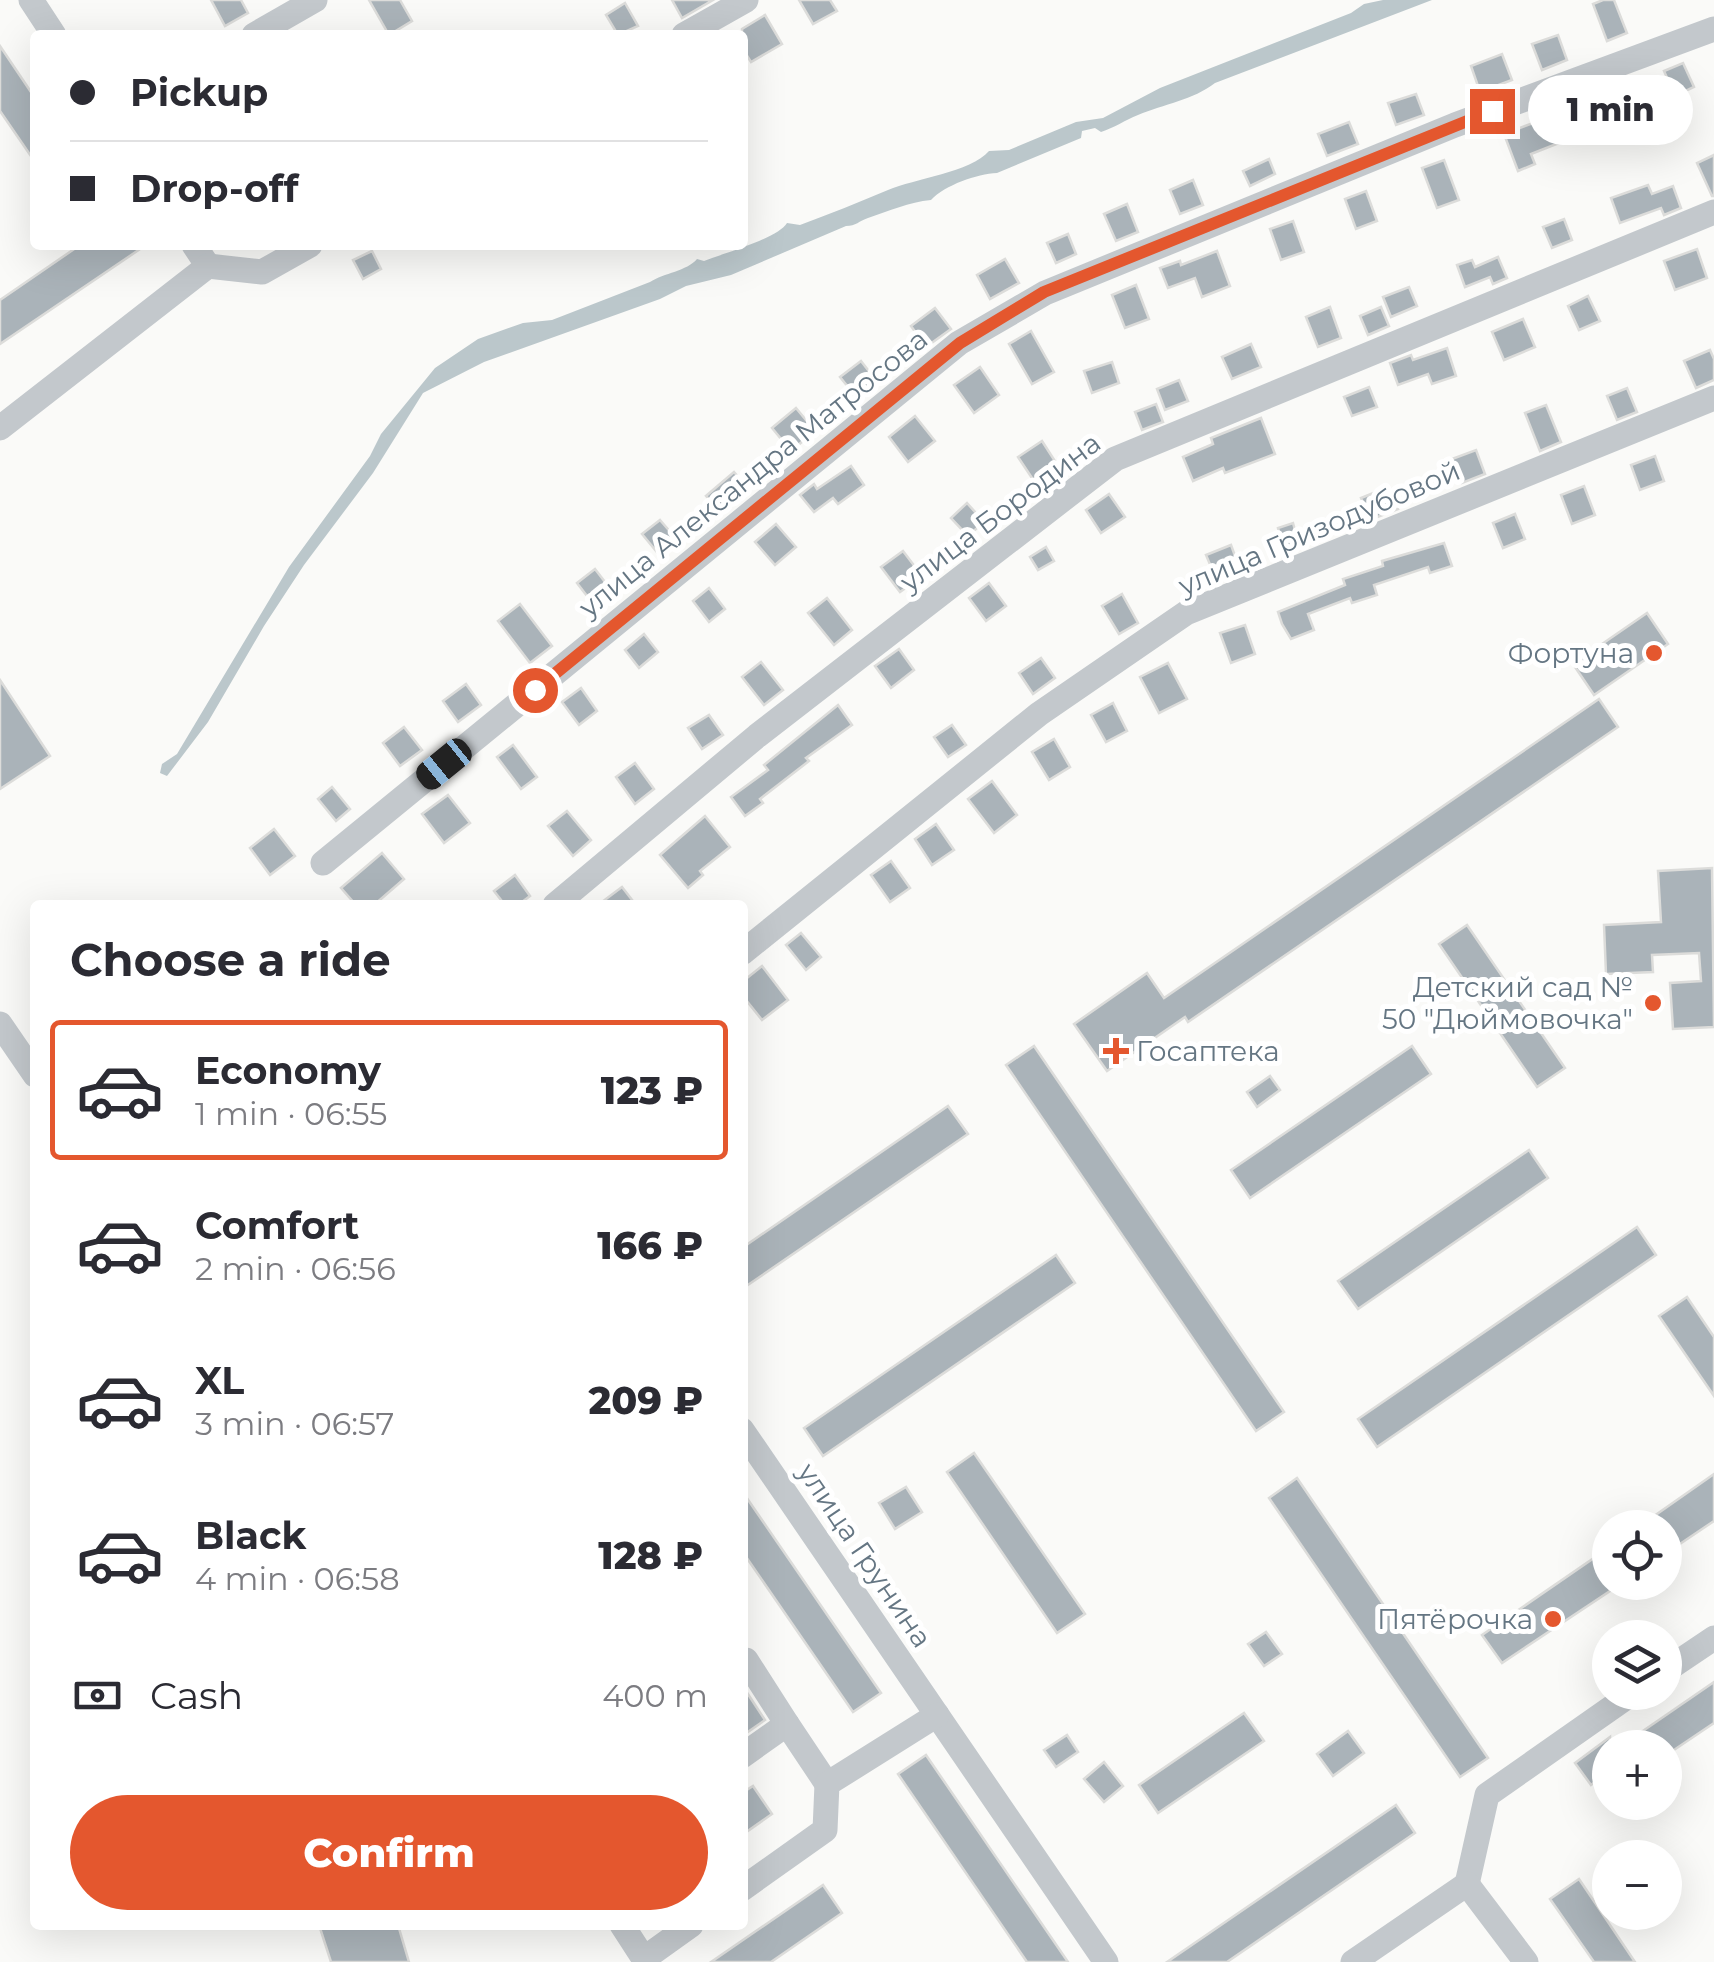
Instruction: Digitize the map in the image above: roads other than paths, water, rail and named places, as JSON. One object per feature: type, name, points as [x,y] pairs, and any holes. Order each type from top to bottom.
[{"type":"street","points":[[31,0],[51,30]]},
{"type":"street","points":[[263,30],[315,0]]},
{"type":"street","points":[[693,30],[746,0]]},
{"type":"street","name":"улица Александра Матросова","points":[[323,863],[960,343],[1044,292],[1455,125],[1714,29]]},
{"type":"street","name":"улица Бородина","points":[[561,900],[756,736],[1115,459],[1714,212]]},
{"type":"street","points":[[0,428],[201,256],[262,272],[301,250]]},
{"type":"street","name":"улица Гризодубовой","points":[[748,948],[1039,714],[1186,613],[1714,398]]},
{"type":"street","points":[[0,1024],[30,1068]]},
{"type":"street","name":"улица Грунина","points":[[748,1439],[1106,1962]]},
{"type":"street","points":[[1682,1660],[1714,1638]]},
{"type":"street","points":[[748,1663],[827,1784],[825,1830],[748,1884]]},
{"type":"street","points":[[1353,1962],[1467,1884],[1488,1795],[1608,1710]]},
{"type":"street","points":[[827,1784],[937,1714]]},
{"type":"street","points":[[748,1752],[787,1724]]},
{"type":"street","points":[[1467,1884],[1526,1962]]},
{"type":"street","points":[[625,1930],[646,1960],[685,1930]]},
{"type":"place","name":"Фортуна","points":[[1654,653]]},
{"type":"place","name":"Детский сад № 50 \"Дюймовочка\"","points":[[1653,1003]]},
{"type":"place","name":"Госаптека","points":[[1116,1051]]},
{"type":"place","name":"Пятёрочка","points":[[1553,1619]]}]
